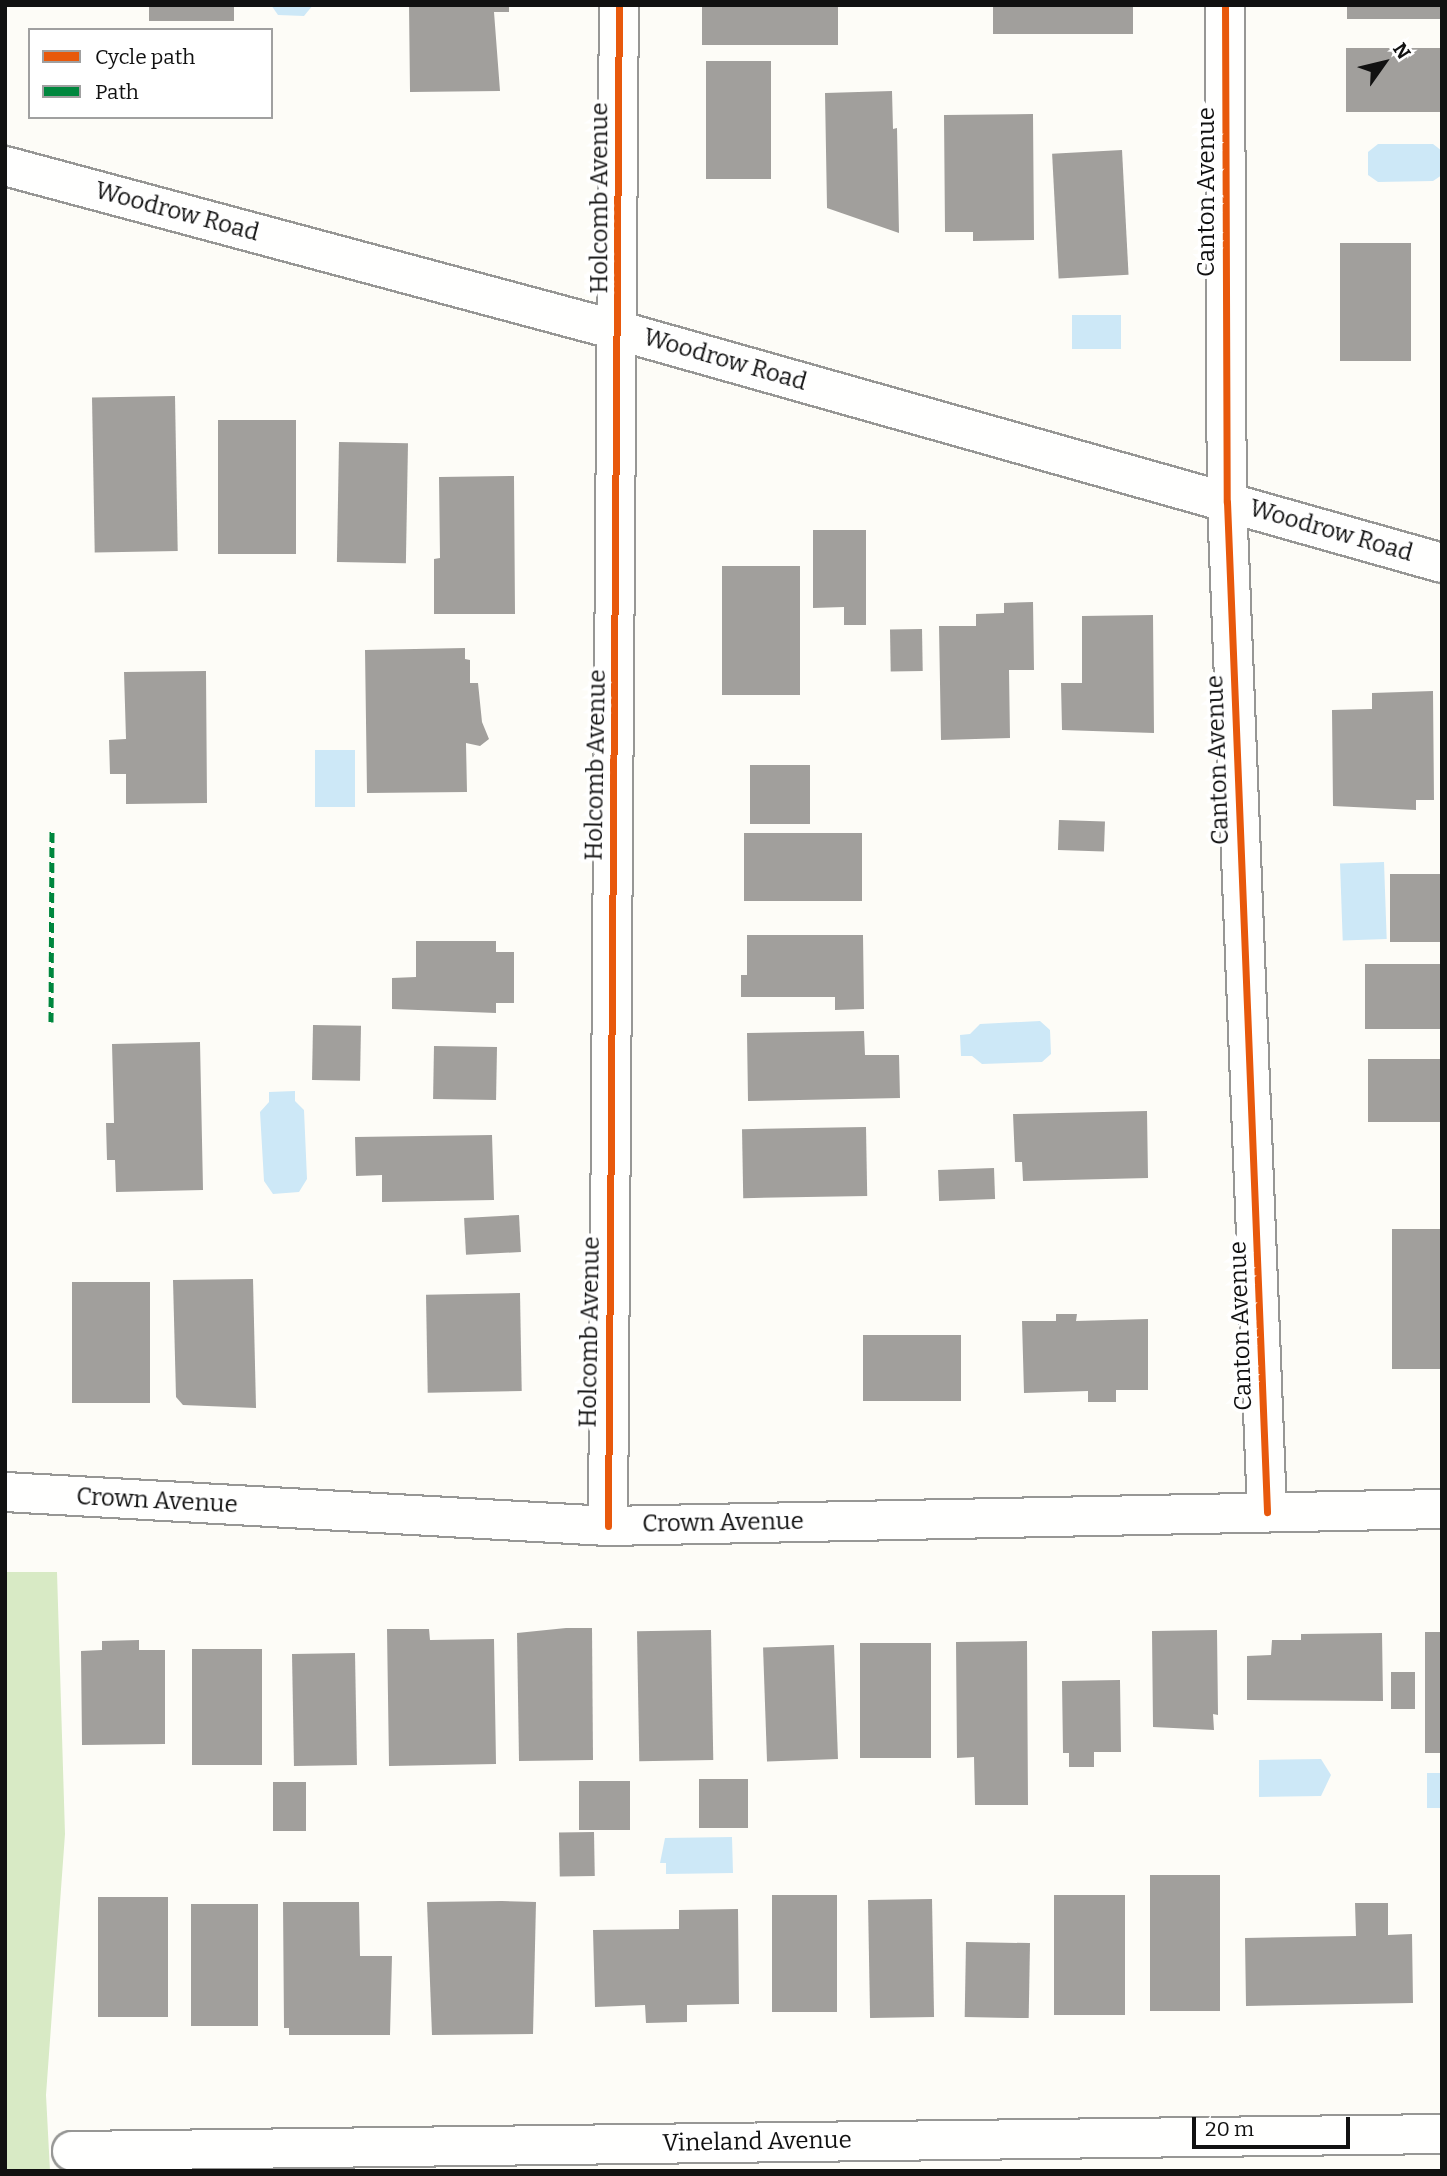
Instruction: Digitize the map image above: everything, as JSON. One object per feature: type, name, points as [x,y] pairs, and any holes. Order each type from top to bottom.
[{"type":"street","name":"Holcomb Avenue","points":[[608,1525],[620,331],[619,5]]},
{"type":"street","name":"Canton Avenue","points":[[1225,5],[1227,502],[1267,1512]]},
{"type":"street","name":"Woodrow Road","points":[[5,166],[620,331],[1442,563]]},
{"type":"street","name":"Crown Avenue","points":[[5,1492],[608,1525],[1442,1509]]},
{"type":"street","name":"Vineland Avenue","points":[[72,2151],[1442,2133]]},
{"type":"green space","points":[[5,1572],[57,1572],[65,1834],[46,2095],[50,2171],[5,2171]]},
{"type":"water","points":[[271,5],[313,5],[304,16],[278,15]]},
{"type":"water","points":[[1378,144],[1433,144],[1442,151],[1442,175],[1433,181],[1378,182],[1368,175],[1368,152]]},
{"type":"water","points":[[1072,315],[1121,315],[1121,349],[1072,349]]},
{"type":"water","points":[[315,750],[355,750],[355,807],[315,807]]},
{"type":"water","points":[[1384,862],[1387,939],[1343,940],[1340,864]]},
{"type":"water","points":[[1040,1021],[1050,1030],[1051,1054],[1042,1062],[982,1064],[972,1056],[961,1056],[960,1035],[970,1034],[980,1024]]},
{"type":"water","points":[[295,1091],[295,1101],[304,1110],[307,1179],[299,1192],[273,1194],[264,1181],[260,1112],[269,1102],[269,1092]]},
{"type":"water","points":[[1321,1759],[1331,1775],[1321,1796],[1259,1797],[1259,1760]]},
{"type":"water","points":[[1427,1773],[1442,1773],[1442,1808],[1427,1808]]},
{"type":"water","points":[[732,1837],[733,1873],[666,1874],[666,1863],[660,1863],[665,1838]]},
{"type":"building","points":[[149,5],[234,5],[234,21],[149,21]]},
{"type":"building","points":[[409,5],[509,5],[509,12],[494,12],[500,91],[410,92]]},
{"type":"building","points":[[702,5],[838,5],[838,45],[702,45]]},
{"type":"building","points":[[993,5],[1133,5],[1133,34],[993,34]]},
{"type":"building","points":[[1347,5],[1442,5],[1442,19],[1347,19]]},
{"type":"building","points":[[1346,48],[1442,48],[1442,112],[1346,112]]},
{"type":"building","points":[[706,61],[771,61],[771,179],[706,179]]},
{"type":"building","points":[[892,91],[893,129],[897,128],[899,233],[827,208],[825,93]]},
{"type":"building","points":[[1033,114],[1034,240],[973,241],[973,232],[945,232],[944,115]]},
{"type":"building","points":[[1122,150],[1129,275],[1059,278],[1052,154]]},
{"type":"building","points":[[1340,243],[1411,243],[1411,361],[1340,361]]},
{"type":"building","points":[[175,396],[178,551],[95,552],[92,397]]},
{"type":"building","points":[[218,420],[296,420],[296,554],[218,554]]},
{"type":"building","points":[[339,442],[408,443],[406,563],[337,562]]},
{"type":"building","points":[[514,476],[515,614],[434,614],[434,559],[440,558],[439,477]]},
{"type":"building","points":[[813,530],[866,530],[866,625],[844,625],[844,607],[813,608]]},
{"type":"building","points":[[722,566],[800,566],[800,695],[722,695]]},
{"type":"building","points":[[1033,602],[1034,670],[1009,670],[1010,738],[941,740],[939,626],[976,626],[976,614],[1004,613],[1004,603]]},
{"type":"building","points":[[1153,615],[1154,733],[1062,730],[1061,683],[1082,683],[1082,616]]},
{"type":"building","points":[[922,629],[923,671],[891,672],[890,630]]},
{"type":"building","points":[[465,648],[465,659],[470,660],[470,683],[478,683],[482,722],[489,739],[480,746],[466,743],[467,792],[367,793],[365,650]]},
{"type":"building","points":[[206,671],[207,803],[126,804],[126,774],[110,774],[109,740],[126,739],[124,672]]},
{"type":"building","points":[[1433,691],[1434,800],[1416,800],[1416,810],[1333,806],[1332,710],[1372,709],[1372,693]]},
{"type":"building","points":[[750,765],[810,765],[810,824],[750,824]]},
{"type":"building","points":[[1059,820],[1105,822],[1104,852],[1058,850]]},
{"type":"building","points":[[744,833],[862,833],[862,901],[744,901]]},
{"type":"building","points":[[1390,874],[1442,874],[1442,942],[1390,942]]},
{"type":"building","points":[[747,935],[863,935],[864,1009],[835,1010],[835,997],[741,997],[741,975],[747,975]]},
{"type":"building","points":[[416,941],[496,941],[496,952],[514,952],[514,1003],[496,1003],[496,1013],[392,1009],[392,978],[416,977]]},
{"type":"building","points":[[1365,964],[1442,964],[1442,1029],[1365,1029]]},
{"type":"building","points":[[313,1025],[361,1026],[360,1081],[312,1080]]},
{"type":"building","points":[[864,1031],[865,1055],[899,1055],[900,1098],[748,1101],[747,1033]]},
{"type":"building","points":[[200,1042],[203,1190],[116,1192],[115,1160],[107,1160],[106,1123],[114,1123],[112,1044]]},
{"type":"building","points":[[434,1046],[497,1047],[496,1100],[433,1099]]},
{"type":"building","points":[[1368,1059],[1442,1059],[1442,1122],[1368,1122]]},
{"type":"building","points":[[1147,1111],[1148,1178],[1023,1181],[1022,1162],[1015,1162],[1013,1114]]},
{"type":"building","points":[[866,1127],[867,1196],[743,1198],[742,1129]]},
{"type":"building","points":[[492,1135],[494,1200],[382,1202],[382,1175],[356,1176],[355,1137]]},
{"type":"building","points":[[994,1168],[995,1199],[939,1201],[938,1170]]},
{"type":"building","points":[[519,1215],[521,1252],[466,1255],[464,1218]]},
{"type":"building","points":[[1392,1229],[1442,1229],[1442,1369],[1392,1369]]},
{"type":"building","points":[[253,1279],[256,1408],[183,1405],[176,1397],[173,1280]]},
{"type":"building","points":[[72,1282],[150,1282],[150,1403],[72,1403]]},
{"type":"building","points":[[520,1293],[522,1391],[428,1393],[426,1295]]},
{"type":"building","points":[[1056,1314],[1077,1314],[1076,1321],[1148,1319],[1148,1390],[1116,1390],[1116,1402],[1088,1402],[1088,1391],[1024,1393],[1022,1321],[1056,1321]]},
{"type":"building","points":[[863,1335],[961,1335],[961,1401],[863,1401]]},
{"type":"building","points":[[592,1628],[593,1760],[519,1761],[517,1633]]},
{"type":"building","points":[[387,1629],[429,1629],[430,1640],[494,1639],[496,1764],[389,1766]]},
{"type":"building","points":[[711,1630],[713,1760],[639,1761],[637,1631]]},
{"type":"building","points":[[1217,1630],[1218,1715],[1213,1714],[1214,1730],[1153,1727],[1152,1631]]},
{"type":"building","points":[[1425,1632],[1442,1632],[1442,1753],[1425,1753]]},
{"type":"building","points":[[1382,1633],[1383,1701],[1247,1700],[1247,1656],[1271,1655],[1272,1640],[1301,1640],[1301,1634]]},
{"type":"building","points":[[139,1640],[139,1650],[165,1650],[165,1744],[82,1745],[81,1651],[102,1650],[102,1641]]},
{"type":"building","points":[[1027,1641],[1028,1805],[975,1805],[974,1757],[957,1758],[956,1642]]},
{"type":"building","points":[[860,1643],[931,1643],[931,1758],[860,1758]]},
{"type":"building","points":[[834,1645],[838,1759],[767,1761],[763,1647]]},
{"type":"building","points":[[192,1649],[262,1649],[262,1765],[192,1765]]},
{"type":"building","points":[[355,1653],[357,1765],[294,1766],[292,1654]]},
{"type":"building","points":[[1391,1672],[1415,1672],[1415,1709],[1391,1709]]},
{"type":"building","points":[[1120,1680],[1121,1752],[1094,1752],[1094,1767],[1069,1767],[1069,1753],[1063,1753],[1062,1681]]},
{"type":"building","points":[[699,1779],[748,1779],[748,1828],[699,1828]]},
{"type":"building","points":[[579,1781],[630,1781],[630,1830],[579,1830]]},
{"type":"building","points":[[273,1782],[306,1782],[306,1831],[273,1831]]},
{"type":"building","points":[[594,1832],[595,1876],[560,1877],[559,1833]]},
{"type":"building","points":[[1150,1875],[1220,1875],[1220,2011],[1150,2011]]},
{"type":"building","points":[[772,1895],[837,1895],[837,2012],[772,2012]]},
{"type":"building","points":[[1054,1895],[1125,1895],[1125,2015],[1054,2015]]},
{"type":"building","points":[[98,1897],[168,1897],[168,2017],[98,2017]]},
{"type":"building","points":[[932,1899],[934,2017],[870,2018],[868,1900]]},
{"type":"building","points":[[283,1902],[359,1902],[360,1956],[392,1956],[390,2035],[289,2035],[289,2028],[284,2028]]},
{"type":"building","points":[[427,1902],[536,1902],[533,2034],[432,2035]]},
{"type":"building","points":[[1355,1903],[1388,1903],[1388,1935],[1412,1934],[1413,2003],[1246,2006],[1245,1938],[1356,1936]]},
{"type":"building","points":[[191,1904],[258,1904],[258,2026],[191,2026]]},
{"type":"building","points":[[738,1909],[739,2004],[687,2005],[687,2022],[646,2023],[645,2005],[595,2007],[593,1930],[679,1929],[679,1910]]},
{"type":"building","points":[[966,1942],[1030,1943],[1029,2018],[965,2017]]},
{"type":"marked path","points":[[51,1022],[52,830]]},
{"type":"cycle path","points":[[608,1526],[619,5]]},
{"type":"cycle path","points":[[1225,5],[1227,502],[1267,1512]]}]
